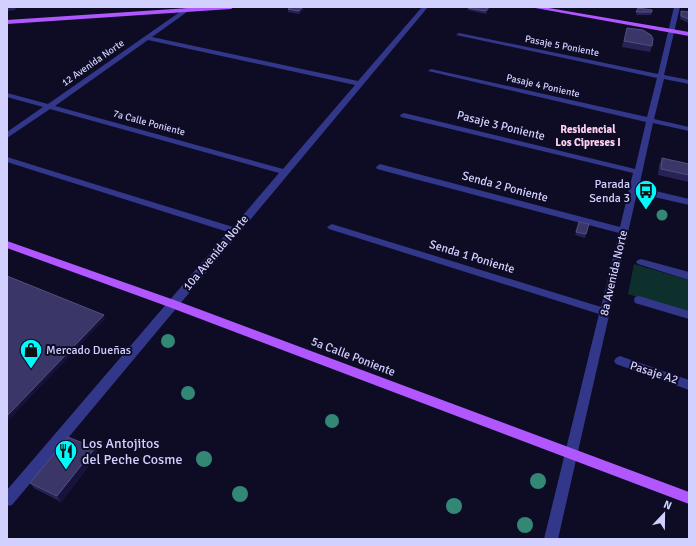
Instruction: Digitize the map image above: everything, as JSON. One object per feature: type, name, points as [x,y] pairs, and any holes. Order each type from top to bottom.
[{"type":"main road","points":[[7,22],[231,7]]},
{"type":"main road","points":[[533,7],[689,34]]},
{"type":"main road","name":"5a Calle Poniente","points":[[7,244],[173,304],[689,498]]},
{"type":"street","name":"10a Avenida Norte","points":[[7,500],[425,7]]},
{"type":"street","name":"8a Avenida Norte","points":[[550,539],[677,7]]},
{"type":"street","name":"12 Avenida Norte","points":[[7,136],[188,9]]},
{"type":"street","name":"Pasaje 5 Poniente","points":[[459,35],[689,82]]},
{"type":"street","points":[[148,38],[360,84]]},
{"type":"street","name":"Pasaje 4 Poniente","points":[[431,71],[689,129]]},
{"type":"street","name":"7a Calle Poniente","points":[[7,95],[285,172]]},
{"type":"street","name":"Pasaje 3 Poniente","points":[[404,115],[638,172]]},
{"type":"street","points":[[7,159],[234,231]]},
{"type":"street","name":"Senda 2 Poniente","points":[[380,167],[624,231]]},
{"type":"street","points":[[634,188],[689,202]]},
{"type":"street","name":"Senda 1 Poniente","points":[[332,227],[605,312]]},
{"type":"street","points":[[640,262],[689,276]]},
{"type":"street","points":[[639,300],[689,315]]},
{"type":"street","name":"Pasaje A2","points":[[620,361],[689,385]]},
{"type":"green space","points":[[634,264],[689,280],[689,313],[628,294]]},
{"type":"building","points":[[290,7],[303,7],[299,11],[288,9]]},
{"type":"building","points":[[468,7],[489,7],[486,11]]},
{"type":"building","points":[[638,8],[652,10],[652,12],[636,12]]},
{"type":"building","points":[[681,11],[689,12],[689,19],[681,16]]},
{"type":"building","points":[[627,28],[643,30],[651,35],[653,39],[652,46],[624,41]]},
{"type":"building","points":[[662,158],[689,164],[689,175],[661,169]]},
{"type":"building","points":[[579,222],[589,224],[586,234],[576,232]]},
{"type":"building","name":"Mercado Dueñas","points":[[7,276],[104,315],[7,416]]},
{"type":"building","name":"Los Antojitos del Peche Cosme","points":[[68,437],[95,448],[57,496],[30,483]]},
{"type":"place","name":"Parada Senda 3","points":[[646,210]]},
{"type":"place","name":"Mercado Dueñas","points":[[31,370]]},
{"type":"place","name":"Los Antojitos del Peche Cosme","points":[[66,470]]},
{"type":"district","name":"Residencial Los Cipreses I","points":[[588,135]]}]
